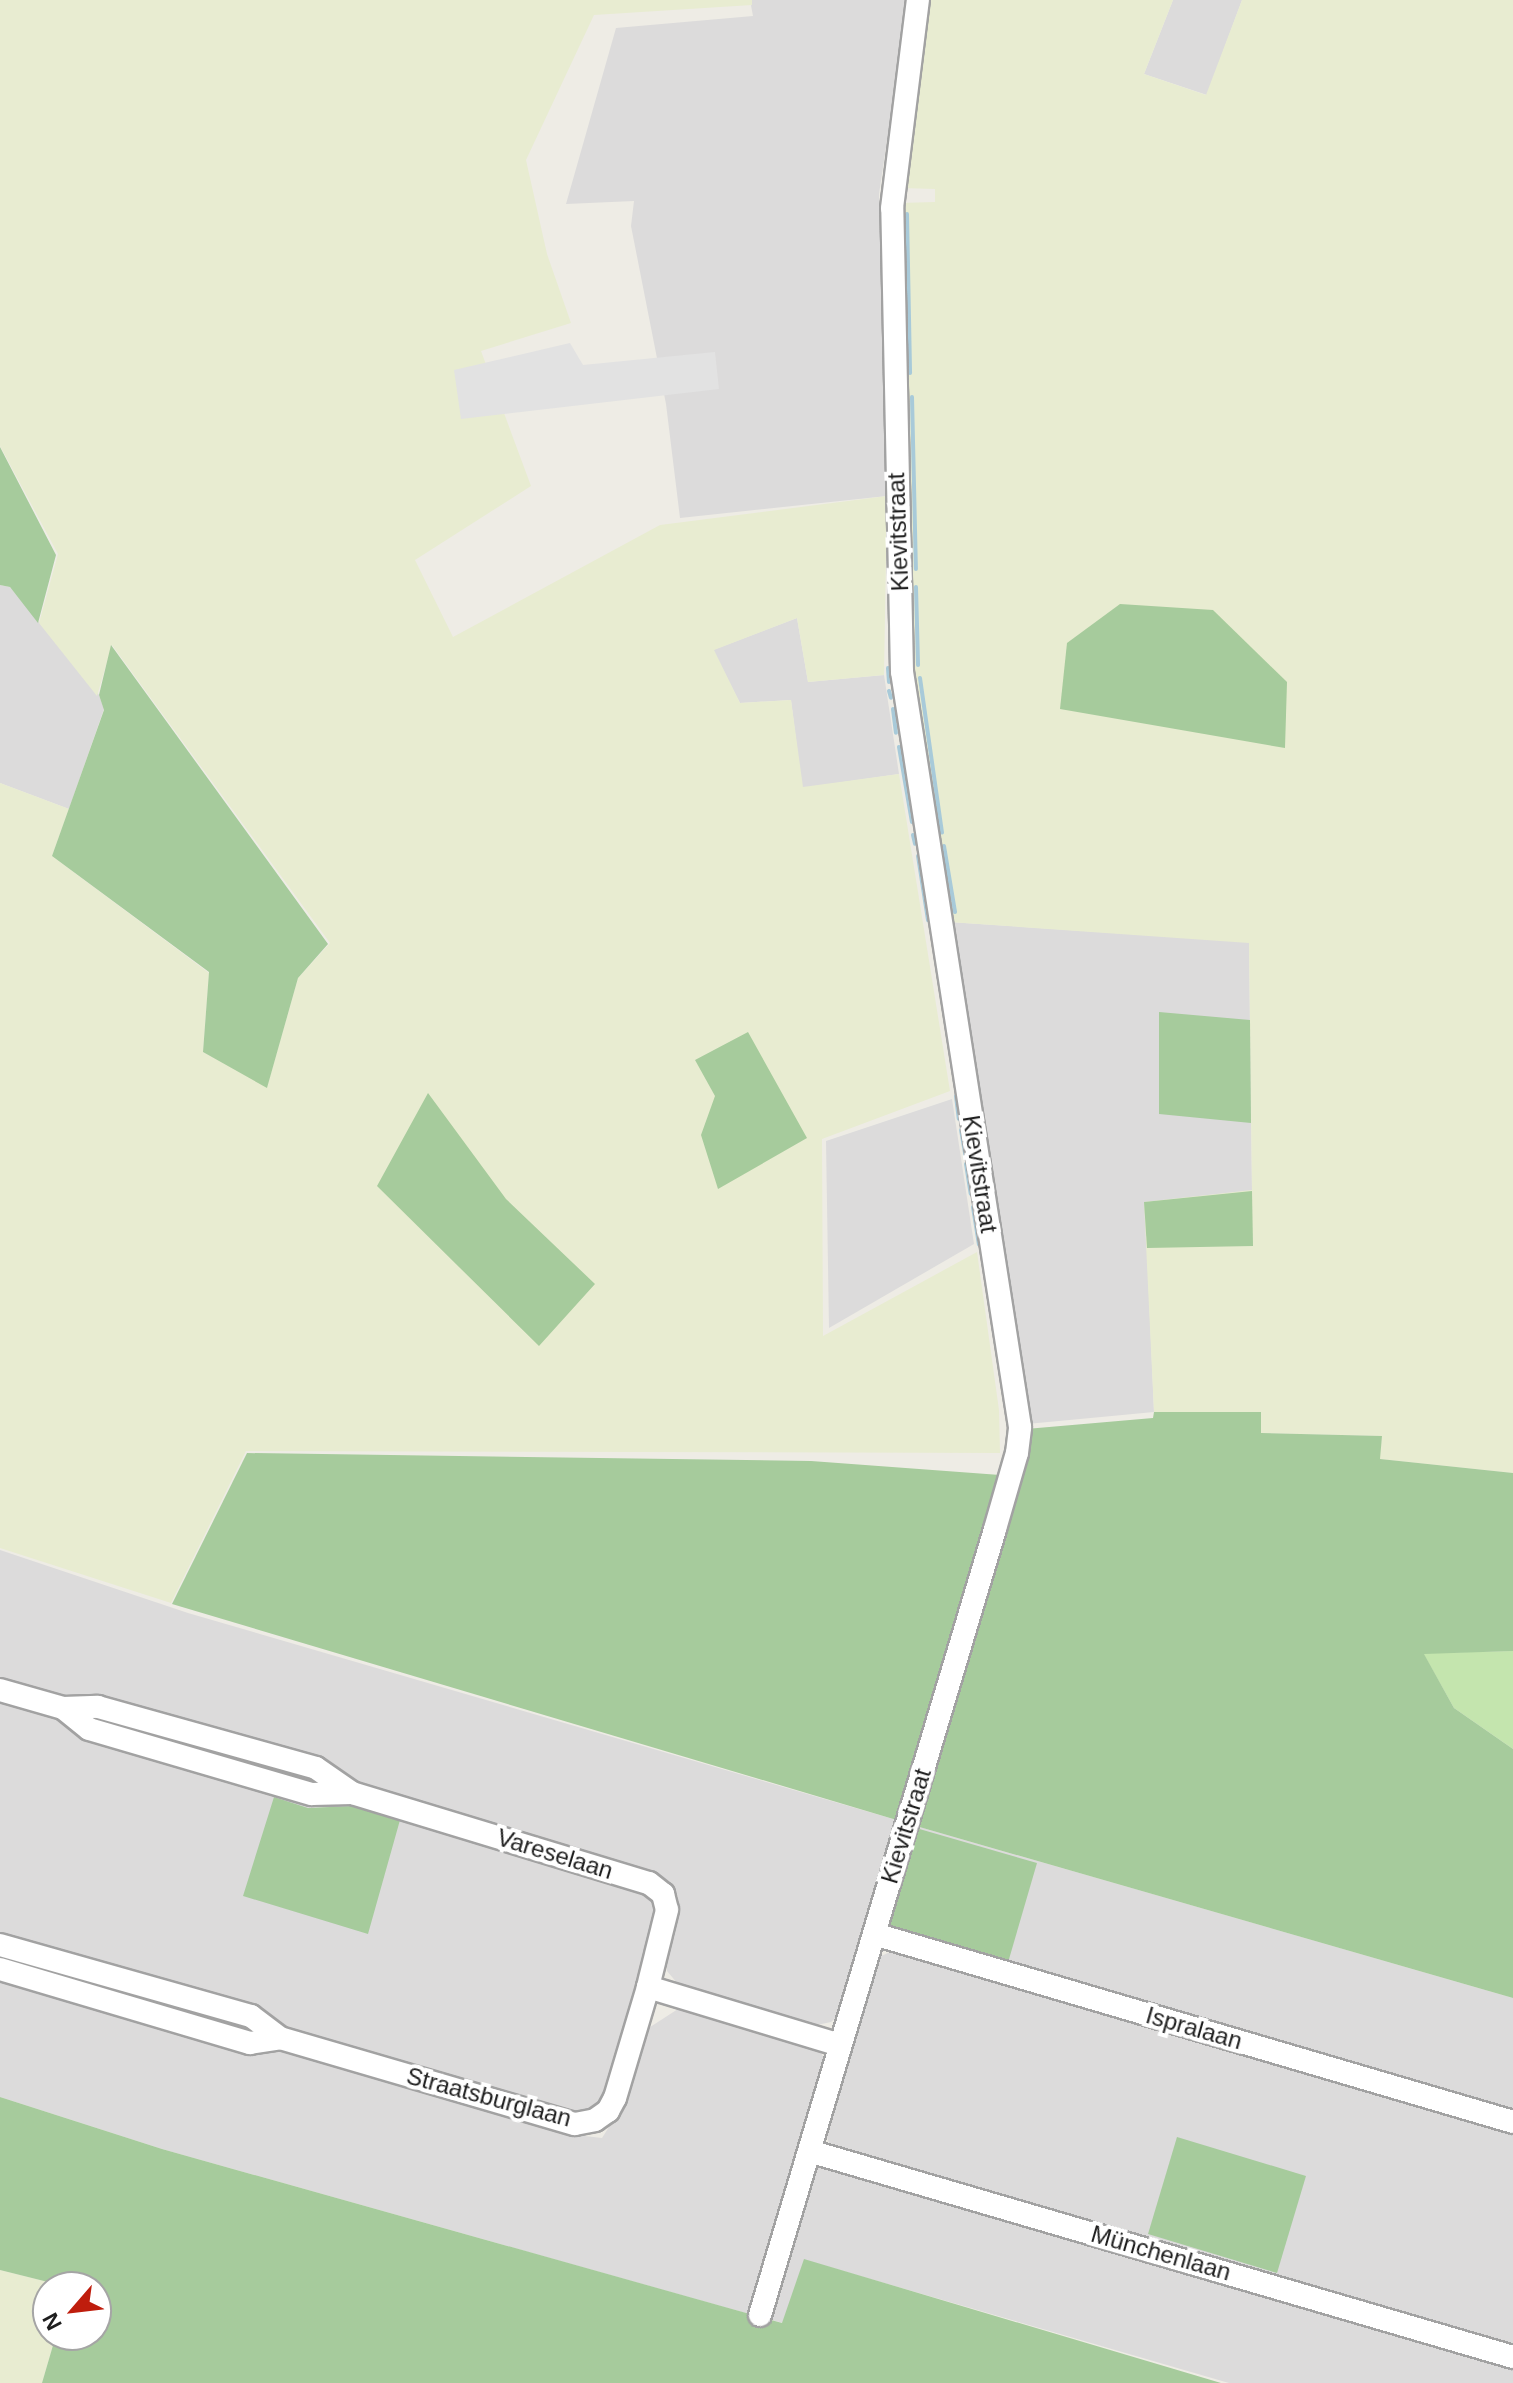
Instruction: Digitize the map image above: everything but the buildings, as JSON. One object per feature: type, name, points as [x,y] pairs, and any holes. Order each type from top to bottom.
[{"type":"street","name":"Kievitstraat","points":[[760,2315],[1017,1453],[1020,1427],[902,672],[892,208],[918,0]]},
{"type":"street","name":"Vareselaan","points":[[0,1690],[63,1708],[98,1707],[316,1768],[352,1793],[649,1883],[663,1894],[667,1910],[648,1987]]},
{"type":"street","name":"Ispralaan","points":[[874,1934],[1513,2122]]},
{"type":"street","name":"Straatsburglaan","points":[[0,1945],[251,2016],[280,2038],[575,2124],[595,2120],[608,2111],[615,2098],[648,1987]]},
{"type":"street","name":"Straatsburglaan","points":[[0,1969],[250,2043],[280,2038]]},
{"type":"street","points":[[648,1987],[840,2045]]},
{"type":"street","name":"Münchenlaan","points":[[809,2151],[1513,2357]]},
{"type":"shaded area","points":[[750,0],[908,0],[879,194],[887,496],[680,518],[666,404],[631,226],[634,201],[566,204],[616,28],[753,16]]},
{"type":"shaded area","points":[[1173,0],[1242,0],[1207,95],[1144,74]]},
{"type":"shaded area","points":[[570,343],[583,365],[715,352],[719,389],[461,419],[454,370]]},
{"type":"shaded area","points":[[0,585],[10,587],[99,695],[104,709],[69,809],[0,783]]},
{"type":"shaded area","points":[[797,618],[808,682],[884,675],[899,774],[802,788],[791,700],[740,703],[713,650]]},
{"type":"shaded area","points":[[949,922],[1249,942],[1252,1191],[1145,1202],[1154,1412],[1027,1424]]},
{"type":"shaded area","points":[[952,1099],[974,1244],[829,1328],[826,1141]]},
{"type":"shaded area","points":[[0,1550],[188,1613],[900,1821],[841,2013],[831,2022],[817,2025],[683,1990],[667,1971],[666,1954],[677,1918],[678,1897],[667,1884],[98,1696],[46,1695],[0,1681]]},
{"type":"shaded area","points":[[0,1699],[42,1710],[86,1738],[350,1803],[650,1895],[656,1919],[603,2102],[593,2110],[571,2115],[293,2034],[0,1938]]},
{"type":"shaded area","points":[[916,1826],[1513,1998],[1513,2112],[894,1932],[887,1919]]},
{"type":"shaded area","points":[[892,1951],[1513,2132],[1513,2348],[829,2143],[824,2128],[875,1959]]},
{"type":"shaded area","points":[[0,1979],[242,2050],[288,2051],[576,2135],[602,2138],[619,2111],[644,2031],[678,2009],[800,2038],[820,2051],[826,2062],[749,2314],[162,2149],[0,2097]]},
{"type":"shaded area","points":[[823,2164],[1513,2369],[1513,2383],[1229,2383],[805,2260],[783,2323],[768,2319],[814,2170]]},
{"type":"green space","points":[[0,0],[752,0],[752,5],[594,15],[526,160],[547,254],[571,323],[481,351],[531,486],[415,560],[453,637],[660,525],[887,496],[884,675],[808,682],[797,618],[714,650],[740,703],[791,700],[803,787],[899,774],[950,1091],[822,1139],[823,1336],[977,1252],[999,1410],[1000,1453],[246,1451],[171,1603],[0,1548],[0,783],[69,809],[52,856],[209,973],[203,1052],[267,1087],[298,978],[330,943],[112,645],[97,696],[39,623],[58,554],[0,446]]},
{"type":"green space","points":[[925,0],[1173,0],[1144,74],[1206,95],[1242,0],[1513,0],[1513,1473],[1379,1459],[1382,1436],[1260,1433],[1261,1412],[1154,1412],[1144,1202],[1252,1190],[1249,943],[949,922],[911,668],[900,203],[935,202],[935,189],[902,188]]},
{"type":"green space","points":[[0,447],[56,555],[38,623],[10,587],[0,585]]},
{"type":"green space","points":[[1120,604],[1213,610],[1287,682],[1285,748],[1060,709],[1067,643]]},
{"type":"green space","points":[[111,645],[328,944],[298,978],[267,1088],[203,1052],[209,972],[52,856],[104,710],[99,695]]},
{"type":"green space","points":[[1159,1012],[1250,1020],[1251,1123],[1159,1114]]},
{"type":"green space","points":[[748,1032],[807,1138],[718,1189],[701,1135],[715,1096],[695,1060]]},
{"type":"green space","points":[[428,1093],[506,1199],[595,1284],[539,1346],[377,1186]]},
{"type":"green space","points":[[1252,1191],[1253,1246],[1147,1248],[1144,1202]]},
{"type":"green space","points":[[1154,1412],[1261,1412],[1261,1433],[1382,1436],[1380,1459],[1513,1473],[1513,1651],[1424,1654],[1454,1708],[1513,1749],[1513,1998],[916,1826],[1026,1429],[1153,1418]]},
{"type":"green space","points":[[247,1453],[811,1461],[1000,1475],[900,1821],[172,1604]]},
{"type":"green space","points":[[1513,1651],[1513,1749],[1454,1708],[1423,1653]]},
{"type":"green space","points":[[274,1797],[308,1808],[351,1806],[400,1820],[368,1934],[243,1896]]},
{"type":"green space","points":[[916,1828],[1037,1863],[1007,1966],[895,1931],[890,1924],[888,1916]]},
{"type":"green space","points":[[0,2097],[162,2149],[782,2323],[804,2259],[1221,2383],[42,2383],[51,2351],[112,2351],[112,2271],[32,2271],[32,2278],[0,2270]]},
{"type":"green space","points":[[1177,2137],[1306,2176],[1277,2273],[1148,2234]]},
{"type":"green space","points":[[0,2270],[32,2278],[32,2351],[51,2351],[42,2383],[0,2383]]},
{"type":"waterway","points":[[907,214],[910,373]]},
{"type":"waterway","points":[[912,397],[916,569]]},
{"type":"waterway","points":[[916,587],[918,665]]},
{"type":"waterway","points":[[888,668],[889,682]]},
{"type":"waterway","points":[[920,678],[942,832]]},
{"type":"waterway","points":[[889,691],[891,698]]},
{"type":"waterway","points":[[893,709],[896,733]]},
{"type":"waterway","points":[[899,747],[912,822]]},
{"type":"waterway","points":[[913,835],[915,844]]},
{"type":"waterway","points":[[944,846],[955,912]]},
{"type":"waterway","points":[[918,856],[928,920]]},
{"type":"waterway","points":[[956,1096],[959,1119]]},
{"type":"waterway","points":[[961,1130],[966,1157]]},
{"type":"waterway","points":[[966,1164],[971,1194]]},
{"type":"waterway","points":[[973,1207],[979,1245]]}]
